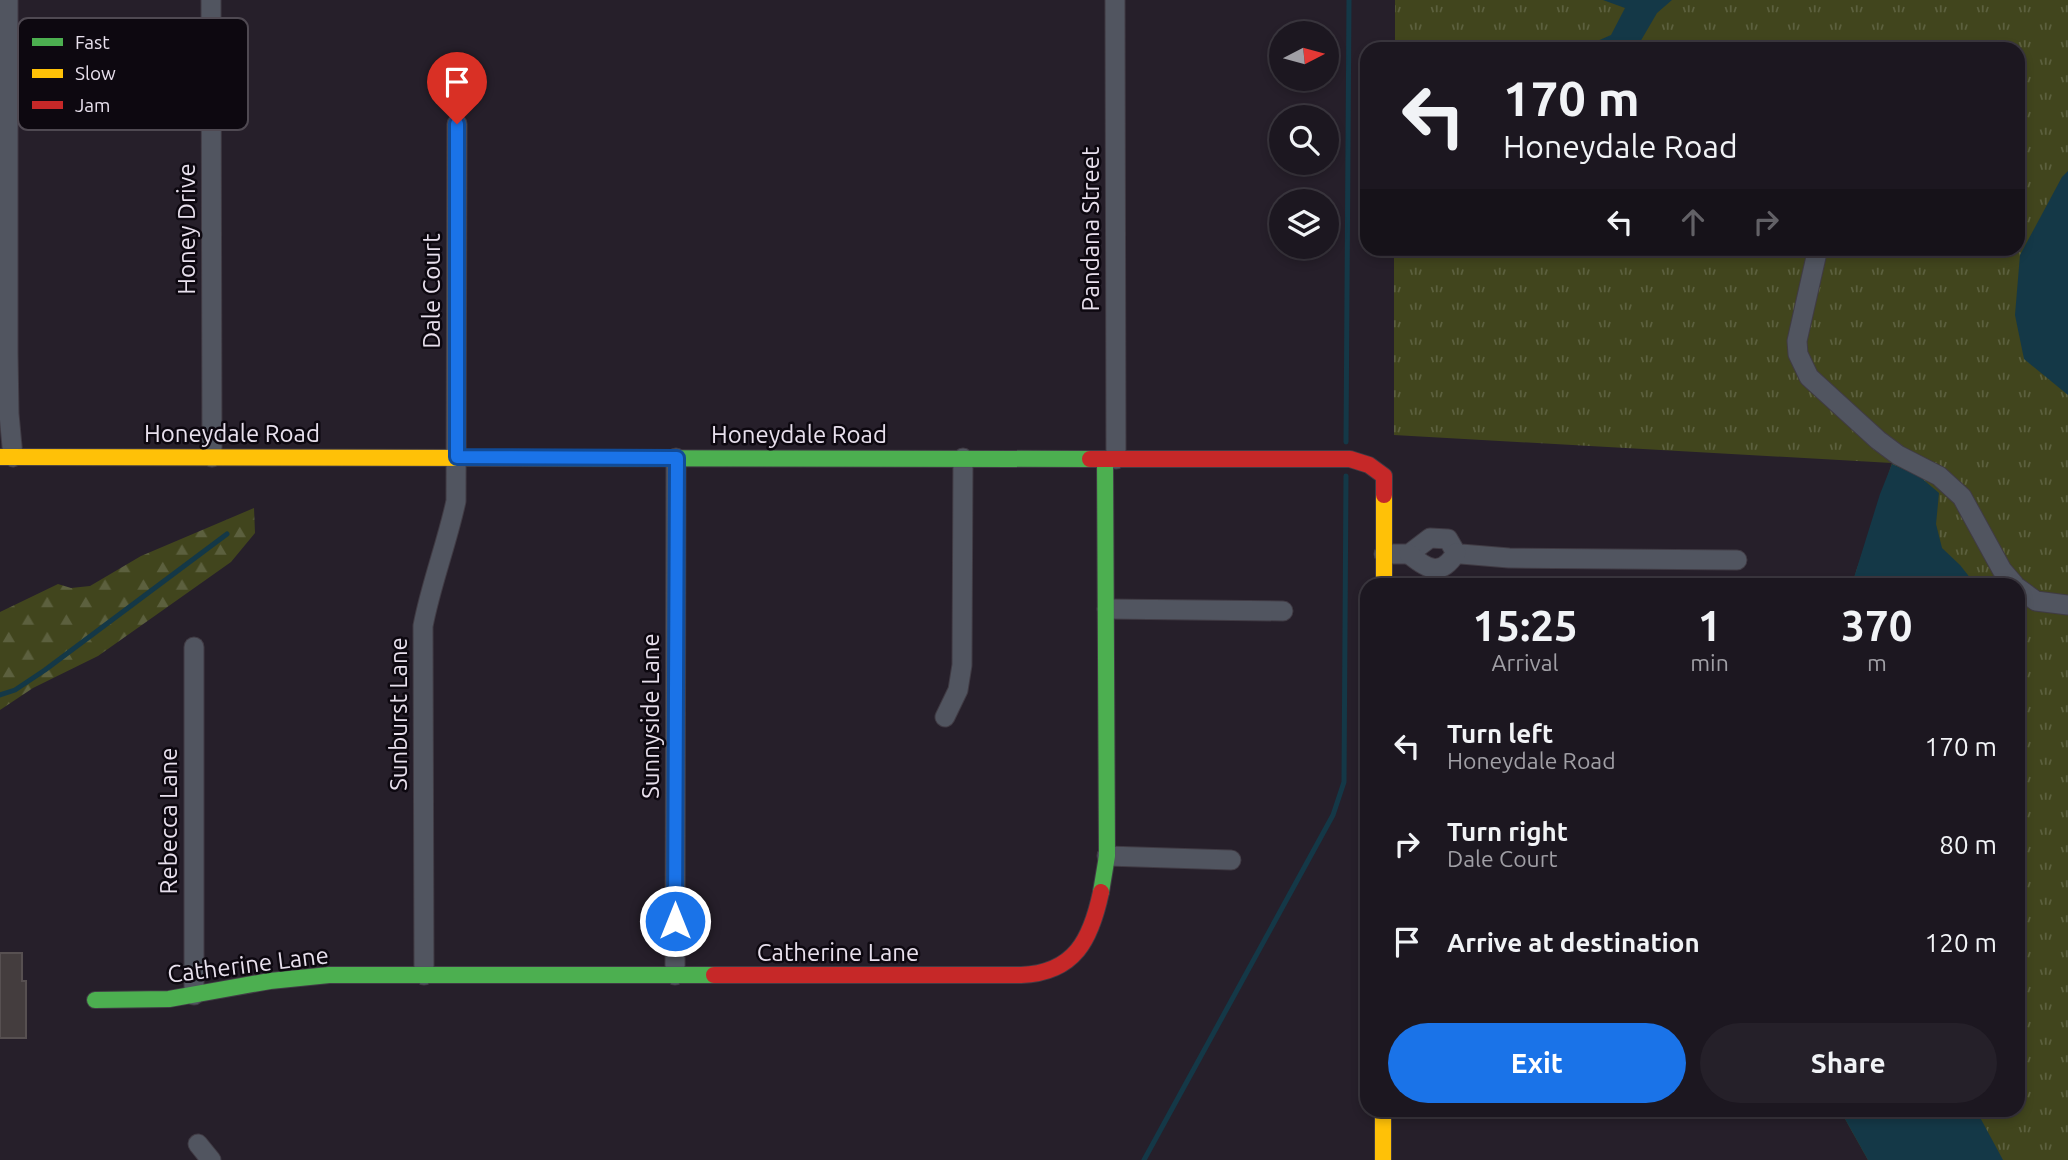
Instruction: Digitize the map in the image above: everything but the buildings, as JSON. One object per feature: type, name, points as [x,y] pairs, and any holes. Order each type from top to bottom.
[{"type":"street","points":[[7,457],[8,0]]},
{"type":"street","name":"Honey Drive","points":[[211,0],[211,18]]},
{"type":"street","name":"Pandana Street","points":[[1110,459],[1115,0]]},
{"type":"street","name":"Dale Court","points":[[457,124],[457,457]]},
{"type":"street","name":"Honey Drive","points":[[211,130],[212,457]]},
{"type":"street","points":[[1816,256],[1797,341],[1798,354],[1809,377],[1878,440],[1898,455],[1926,468],[1951,485],[1962,497],[2009,578]]},
{"type":"street","name":"Honeydale Road","points":[[7,457],[1350,459],[1369,465],[1384,476],[1384,554]]},
{"type":"street","name":"Sunburst Lane","points":[[424,975],[424,626],[427,605],[456,501],[457,457]]},
{"type":"street","name":"Sunnyside Lane","points":[[675,975],[677,458]]},
{"type":"street","points":[[945,717],[958,690],[962,665],[963,458]]},
{"type":"street","name":"Catherine Lane","points":[[96,1000],[169,999],[301,977],[1005,975],[1048,972],[1065,964],[1079,949],[1098,913],[1107,856],[1110,459]]},
{"type":"street","points":[[1384,578],[1384,554],[1409,554],[1425,567],[1444,568],[1457,552],[1509,558],[1737,560]]},
{"type":"street","points":[[2025,593],[2036,601],[2068,604]]},
{"type":"street","points":[[1107,609],[1283,611]]},
{"type":"street","name":"Rebecca Lane","points":[[194,647],[194,995]]},
{"type":"street","points":[[1107,856],[1231,860]]},
{"type":"street","points":[[1383,1117],[1383,1160]]},
{"type":"street","points":[[198,1144],[211,1160]]},
{"type":"green space","points":[[1395,0],[2068,0],[2068,1160],[1868,1160],[1844,1117],[2025,1117],[2025,578],[1854,578],[1892,463],[1394,435],[1394,256],[2025,256],[2025,42],[1395,42]]},
{"type":"green space","points":[[254,508],[255,533],[231,562],[98,656],[33,688],[0,710],[0,612],[58,584],[71,588],[90,586],[141,556]]},
{"type":"water","points":[[1603,0],[1672,0],[1657,13],[1640,42],[1595,42],[1611,35],[1625,8]]},
{"type":"water","points":[[2068,171],[2068,395],[2024,359],[2015,315],[2020,256],[2025,256],[2025,246],[2062,177]]},
{"type":"water","points":[[1892,464],[1919,476],[1939,493],[1936,524],[1942,548],[1970,578],[1854,578]]},
{"type":"water","points":[[1844,1117],[1980,1117],[2003,1160],[1868,1160]]},
{"type":"waterway","points":[[1346,442],[1349,0]]},
{"type":"waterway","points":[[1144,1160],[1333,815],[1344,782],[1346,476]]},
{"type":"waterway","points":[[0,695],[15,690],[45,670],[227,534]]},
{"type":"traffic: fast","points":[[509,458],[1090,459]]},
{"type":"traffic: fast","points":[[1101,892],[1107,856],[1105,459]]},
{"type":"traffic: fast","points":[[95,1000],[169,999],[270,981],[329,975],[714,975]]},
{"type":"traffic: slow","points":[[0,457],[509,458]]},
{"type":"traffic: slow","points":[[1384,495],[1384,578]]},
{"type":"traffic: slow","points":[[1383,1117],[1383,1160]]},
{"type":"traffic: jam","points":[[1090,459],[1350,459],[1369,465],[1384,476],[1384,495]]},
{"type":"traffic: jam","points":[[714,975],[1040,973],[1055,968],[1078,950],[1092,925],[1101,892]]},
{"type":"route","points":[[457,124],[457,457],[677,458],[675,921]]}]
